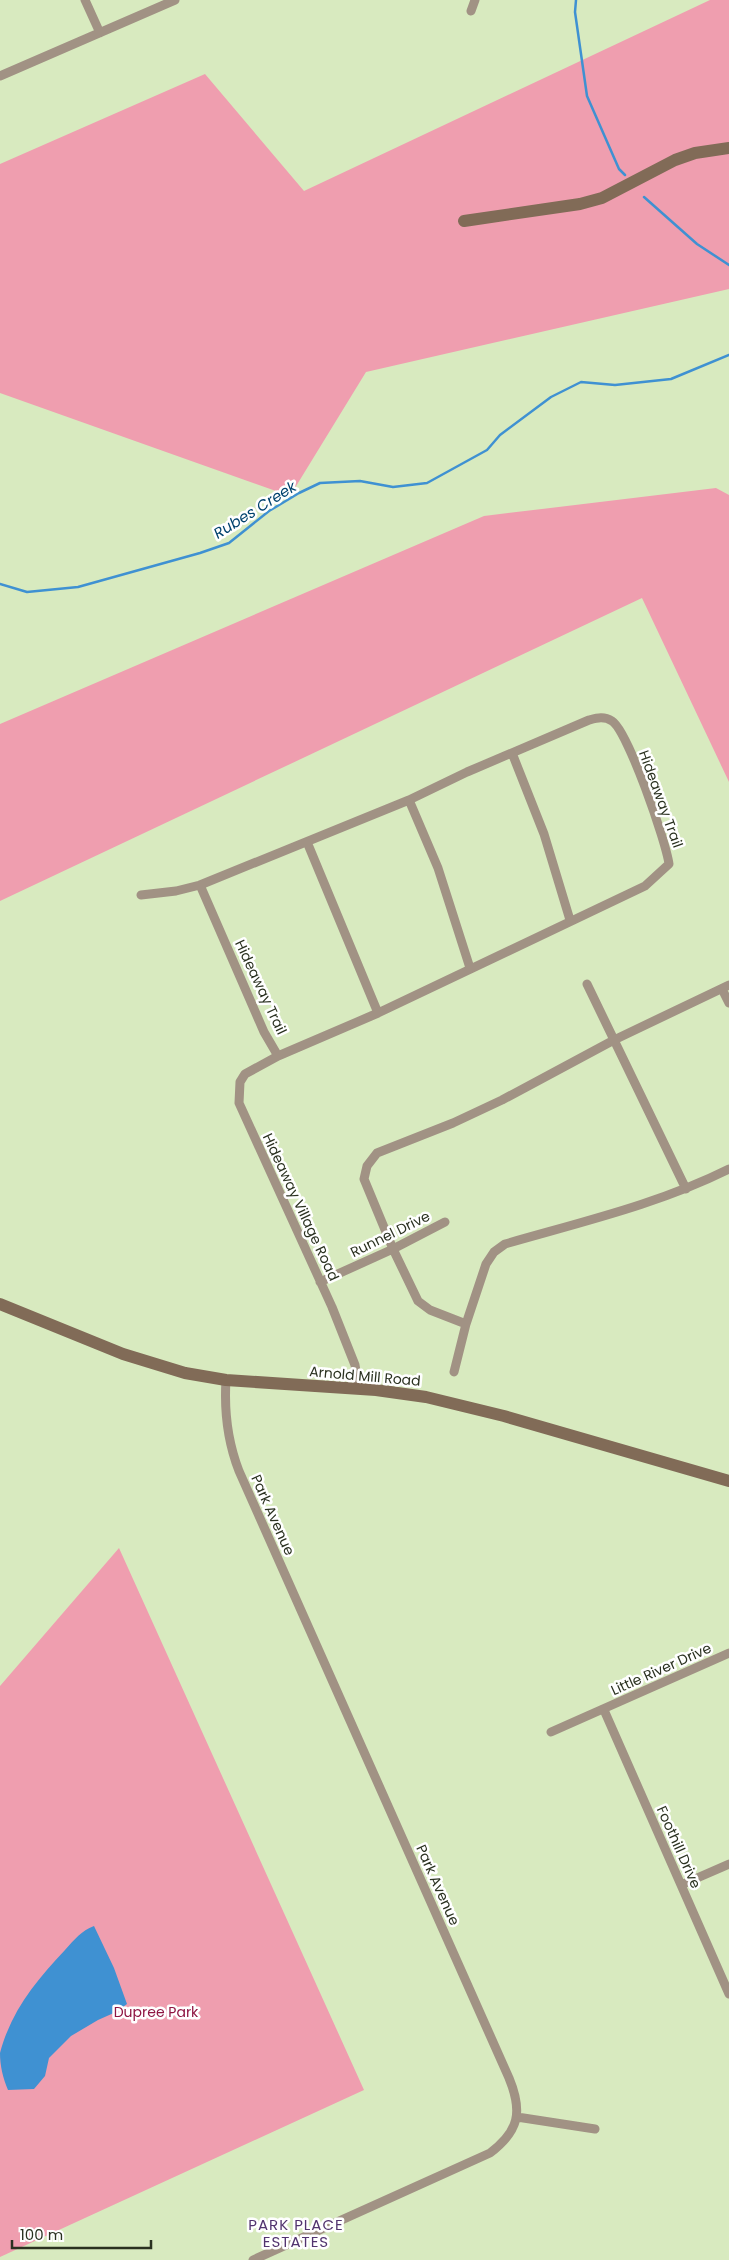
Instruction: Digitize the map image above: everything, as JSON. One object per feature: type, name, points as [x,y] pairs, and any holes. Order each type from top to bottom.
[{"type":"main road","points":[[464,221],[580,204],[602,198],[653,171],[695,153],[729,148]]},
{"type":"main road","name":"Arnold Mill Road","points":[[0,1304],[145,1362],[185,1374],[226,1380],[360,1389],[417,1396],[469,1407],[729,1481]]},
{"type":"street","points":[[85,0],[100,33]]},
{"type":"street","points":[[0,76],[175,0]]},
{"type":"street","points":[[471,11],[475,0]]},
{"type":"street","name":"Hideaway Trail","points":[[602,717],[612,721],[620,730],[657,820],[669,864],[645,886],[378,1012],[278,1056],[264,1032],[200,885],[409,800],[512,753],[589,720],[602,717]]},
{"type":"street","points":[[512,753],[544,834],[570,920]]},
{"type":"street","points":[[409,800],[438,868],[470,968]]},
{"type":"street","points":[[307,842],[378,1012]]},
{"type":"street","points":[[142,895],[176,891],[200,885]]},
{"type":"street","points":[[587,984],[686,1189]]},
{"type":"street","points":[[466,1324],[430,1310],[418,1301],[393,1249],[364,1180],[367,1166],[377,1153],[453,1123],[502,1100],[614,1040],[726,987],[729,1003]]},
{"type":"street","name":"Hideaway Village Road","points":[[278,1056],[245,1074],[240,1082],[239,1104],[320,1282],[355,1365],[360,1389]]},
{"type":"street","points":[[454,1372],[466,1324],[486,1264],[494,1252],[506,1244],[686,1189],[729,1169]]},
{"type":"street","name":"Runnel Drive","points":[[320,1282],[393,1249],[445,1222]]},
{"type":"street","name":"Park Avenue","points":[[226,1380],[224,1402],[226,1426],[239,1471],[509,2078],[515,2097],[517,2117]]},
{"type":"street","name":"Little River Drive","points":[[551,1732],[729,1654]]},
{"type":"street","name":"Foothill Drive","points":[[604,1710],[729,1994]]},
{"type":"street","points":[[681,1885],[729,1864]]},
{"type":"street","points":[[253,2260],[490,2153],[508,2136],[517,2117],[595,2130]]},
{"type":"green space","points":[[710,0],[729,0],[729,289],[366,372],[290,496],[0,393],[0,164],[205,74],[304,191]]},
{"type":"green space","points":[[716,488],[729,495],[729,782],[642,598],[0,901],[0,724],[484,516]]},
{"type":"green space","name":"Dupree Park","points":[[119,1548],[364,2090],[0,2257],[0,1686]]},
{"type":"water","points":[[94,1926],[114,1968],[127,2004],[71,2036],[49,2058],[45,2076],[34,2089],[8,2090],[2,2072],[0,2053],[18,2010],[54,1962],[78,1936]]},
{"type":"waterway","points":[[576,0],[575,12],[587,96],[619,169],[625,175]]},
{"type":"waterway","points":[[644,197],[697,244],[729,265]]},
{"type":"waterway","name":"Rubes Creek","points":[[0,584],[27,592],[78,587],[200,553],[229,543],[269,511],[320,483],[360,481],[393,487],[427,483],[487,450],[500,435],[551,397],[581,382],[615,385],[671,379],[729,355]]},
{"type":"district","name":"PARK PLACE ESTATES","points":[[296,2234]]}]
